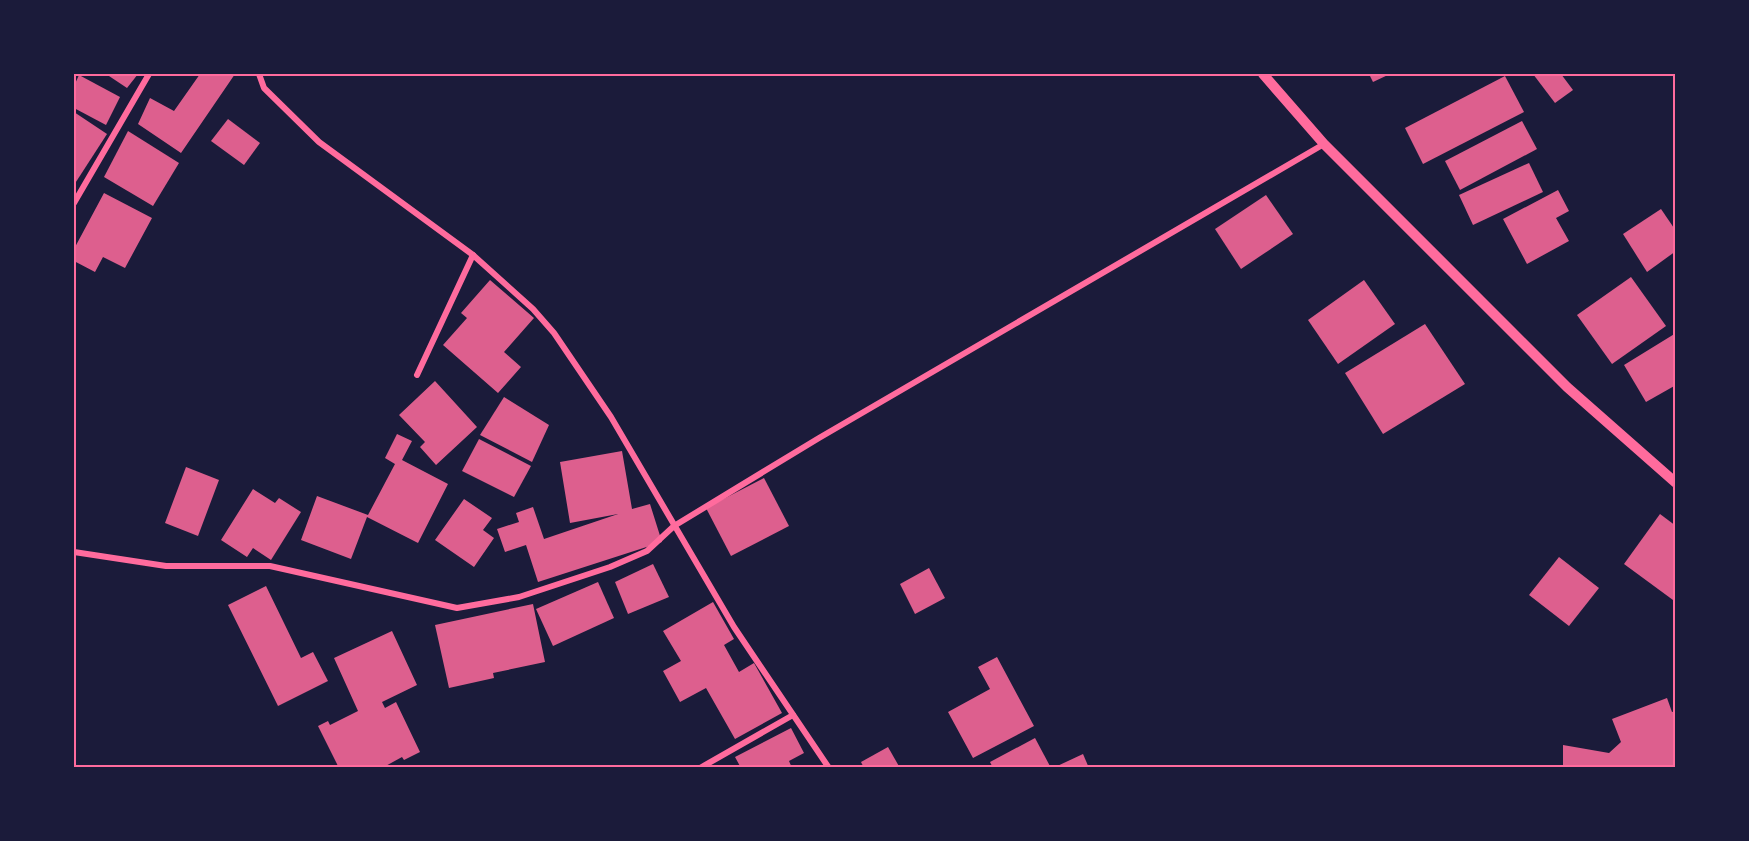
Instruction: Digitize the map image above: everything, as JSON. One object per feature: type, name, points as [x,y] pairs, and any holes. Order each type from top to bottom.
[{"type":"street","points":[[74,203],[148,74]]},
{"type":"street","points":[[259,74],[264,88],[319,142],[473,255],[533,309],[554,333],[611,417],[734,627],[829,768]]},
{"type":"street","points":[[1263,74],[1324,144],[1567,387],[1676,483]]},
{"type":"street","points":[[74,552],[166,566],[270,566],[457,608],[519,597],[610,567],[647,551],[674,526],[1009,326],[1324,144]]},
{"type":"street","points":[[417,375],[473,255]]},
{"type":"street","points":[[700,768],[793,714]]},
{"type":"building","points":[[106,74],[138,74],[127,88]]},
{"type":"building","points":[[200,74],[235,74],[181,153],[138,124],[150,98],[174,111]]},
{"type":"building","points":[[1369,74],[1390,74],[1373,82]]},
{"type":"building","points":[[1533,74],[1561,74],[1573,90],[1555,103]]},
{"type":"building","points":[[79,75],[120,97],[106,125],[74,108],[74,86]]},
{"type":"building","points":[[1505,76],[1524,112],[1423,164],[1405,128]]},
{"type":"building","points":[[74,112],[107,134],[74,185]]},
{"type":"building","points":[[228,119],[260,143],[244,165],[211,141]]},
{"type":"building","points":[[1522,121],[1537,149],[1460,190],[1445,161]]},
{"type":"building","points":[[128,131],[179,163],[153,206],[104,177]]},
{"type":"building","points":[[1529,163],[1543,192],[1473,225],[1459,195]]},
{"type":"building","points":[[1558,190],[1569,211],[1556,218],[1569,241],[1527,264],[1503,219]]},
{"type":"building","points":[[104,193],[152,218],[125,268],[103,257],[95,272],[74,261],[74,249]]},
{"type":"building","points":[[1266,195],[1293,234],[1241,269],[1215,229]]},
{"type":"building","points":[[1661,209],[1676,231],[1676,251],[1647,272],[1623,234]]},
{"type":"building","points":[[1631,277],[1666,326],[1612,364],[1577,315]]},
{"type":"building","points":[[490,280],[534,318],[504,352],[521,367],[498,393],[443,345],[467,318],[461,313]]},
{"type":"building","points":[[1364,280],[1395,324],[1338,364],[1308,320]]},
{"type":"building","points":[[1425,324],[1465,384],[1383,434],[1345,373]]},
{"type":"building","points":[[1676,333],[1676,385],[1646,402],[1624,365]]},
{"type":"building","points":[[435,381],[477,427],[436,465],[420,447],[425,442],[399,415]]},
{"type":"building","points":[[504,397],[549,425],[532,462],[480,435]]},
{"type":"building","points":[[397,434],[412,441],[402,460],[448,484],[418,543],[367,517],[351,559],[301,540],[317,496],[368,515],[395,464],[385,458]]},
{"type":"building","points":[[479,439],[531,466],[514,497],[462,471]]},
{"type":"building","points":[[622,451],[632,509],[650,504],[662,542],[538,582],[526,545],[505,552],[497,529],[519,522],[516,513],[533,507],[544,539],[618,514],[570,523],[560,462]]},
{"type":"building","points":[[186,467],[219,480],[198,536],[165,523]]},
{"type":"building","points":[[764,478],[789,526],[731,556],[706,508]]},
{"type":"building","points":[[253,489],[275,503],[279,498],[301,512],[271,560],[253,548],[247,557],[221,540]]},
{"type":"building","points":[[464,499],[492,518],[483,530],[494,538],[474,567],[435,540]]},
{"type":"building","points":[[1660,514],[1676,526],[1676,597],[1673,600],[1624,564]]},
{"type":"building","points":[[1559,557],[1599,588],[1569,626],[1529,595]]},
{"type":"building","points":[[653,564],[669,597],[628,614],[615,582]]},
{"type":"building","points":[[929,568],[945,598],[915,614],[900,584]]},
{"type":"building","points":[[598,582],[614,618],[553,646],[536,609]]},
{"type":"building","points":[[266,586],[301,658],[313,652],[328,681],[278,706],[228,605]]},
{"type":"building","points":[[713,602],[734,639],[724,645],[739,672],[754,663],[782,713],[735,739],[706,688],[680,702],[663,671],[681,661],[663,631]]},
{"type":"building","points":[[533,604],[545,662],[493,673],[494,678],[449,688],[435,625]]},
{"type":"building","points":[[392,631],[417,685],[382,702],[385,708],[396,702],[420,752],[404,760],[402,757],[382,768],[339,768],[318,726],[328,721],[330,725],[358,711],[334,658]]},
{"type":"building","points":[[997,657],[1034,726],[973,758],[948,712],[990,689],[978,667]]},
{"type":"building","points":[[1667,698],[1672,712],[1676,711],[1676,768],[1563,768],[1563,745],[1609,753],[1621,742],[1612,719]]},
{"type":"building","points":[[791,728],[804,753],[789,761],[792,768],[741,768],[735,757]]},
{"type":"building","points":[[1035,738],[1051,768],[993,768],[990,762]]},
{"type":"building","points":[[888,747],[900,768],[864,768],[861,762]]},
{"type":"building","points":[[1083,754],[1089,768],[1053,768]]}]
